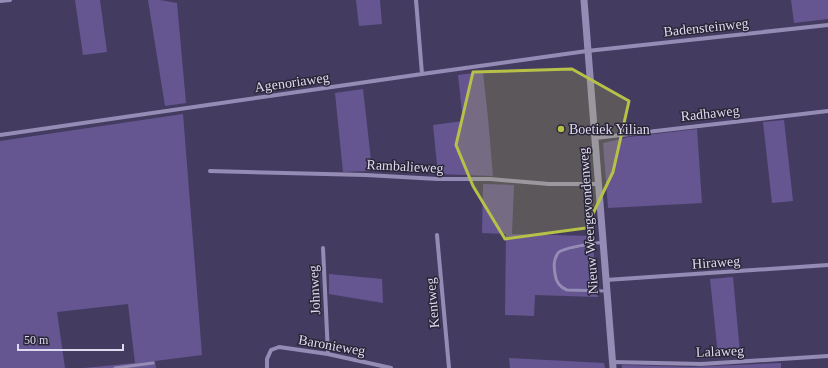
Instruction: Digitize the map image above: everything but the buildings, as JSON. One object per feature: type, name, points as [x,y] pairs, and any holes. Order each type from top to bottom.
[{"type":"street","points":[[0,2],[10,0]]},
{"type":"street","points":[[416,0],[422,74]]},
{"type":"street","name":"Nieuw Weergevondenweg","points":[[584,0],[613,365]]},
{"type":"street","name":"Badensteinweg","points":[[587,51],[828,25]]},
{"type":"street","name":"Agenoriaweg","points":[[0,135],[587,51]]},
{"type":"street","name":"Radhaweg","points":[[595,138],[828,111]]},
{"type":"street","name":"Rambalieweg","points":[[210,171],[366,175],[438,179],[490,179],[549,184],[598,184]]},
{"type":"street","name":"Kentweg","points":[[437,235],[449,368]]},
{"type":"street","name":"Johnweg","points":[[323,248],[328,354]]},
{"type":"street","name":"Hiraweg","points":[[606,280],[828,265]]},
{"type":"street","name":"Baronieweg","points":[[267,368],[267,359],[270,350],[279,347],[328,354],[390,368]]},
{"type":"street","name":"Lalaweg","points":[[613,365],[702,364],[828,356]]},
{"type":"lane","points":[[603,242],[561,250],[557,254],[553,263],[555,276],[558,284],[562,288],[567,290],[607,291]]},
{"type":"lane","points":[[116,368],[153,363]]},
{"type":"highlighted area","points":[[572,69],[629,101],[613,172],[586,228],[505,239],[473,186],[456,145],[473,72]]},
{"type":"shaded area","points":[[75,0],[100,0],[107,52],[83,55]]},
{"type":"shaded area","points":[[148,0],[160,0],[177,3],[186,103],[165,106]]},
{"type":"shaded area","points":[[356,0],[380,0],[382,24],[359,26]]},
{"type":"shaded area","points":[[791,0],[828,0],[828,19],[794,23]]},
{"type":"shaded area","points":[[483,72],[493,176],[438,174],[433,125],[463,121],[458,75]]},
{"type":"shaded area","points":[[363,89],[371,160],[370,171],[343,172],[335,93]]},
{"type":"shaded area","points":[[183,114],[202,355],[155,361],[156,368],[84,368],[135,363],[128,304],[57,312],[65,368],[0,368],[0,141]]},
{"type":"shaded area","points":[[784,120],[793,201],[772,203],[763,122]]},
{"type":"shaded area","points":[[697,129],[702,203],[608,208],[603,143],[629,137]]},
{"type":"shaded area","points":[[483,184],[514,185],[512,234],[592,236],[598,297],[535,295],[534,316],[505,315],[506,234],[482,233]]},
{"type":"shaded area","points":[[329,274],[382,279],[383,303],[329,294]]},
{"type":"shaded area","points":[[733,277],[740,353],[718,355],[710,279]]},
{"type":"shaded area","points":[[509,358],[604,363],[605,368],[510,368]]},
{"type":"shaded area","points":[[781,363],[781,368],[622,368],[622,365],[691,367]]},
{"type":"place","name":"Boetiek Yilian","points":[[561,129]]}]
